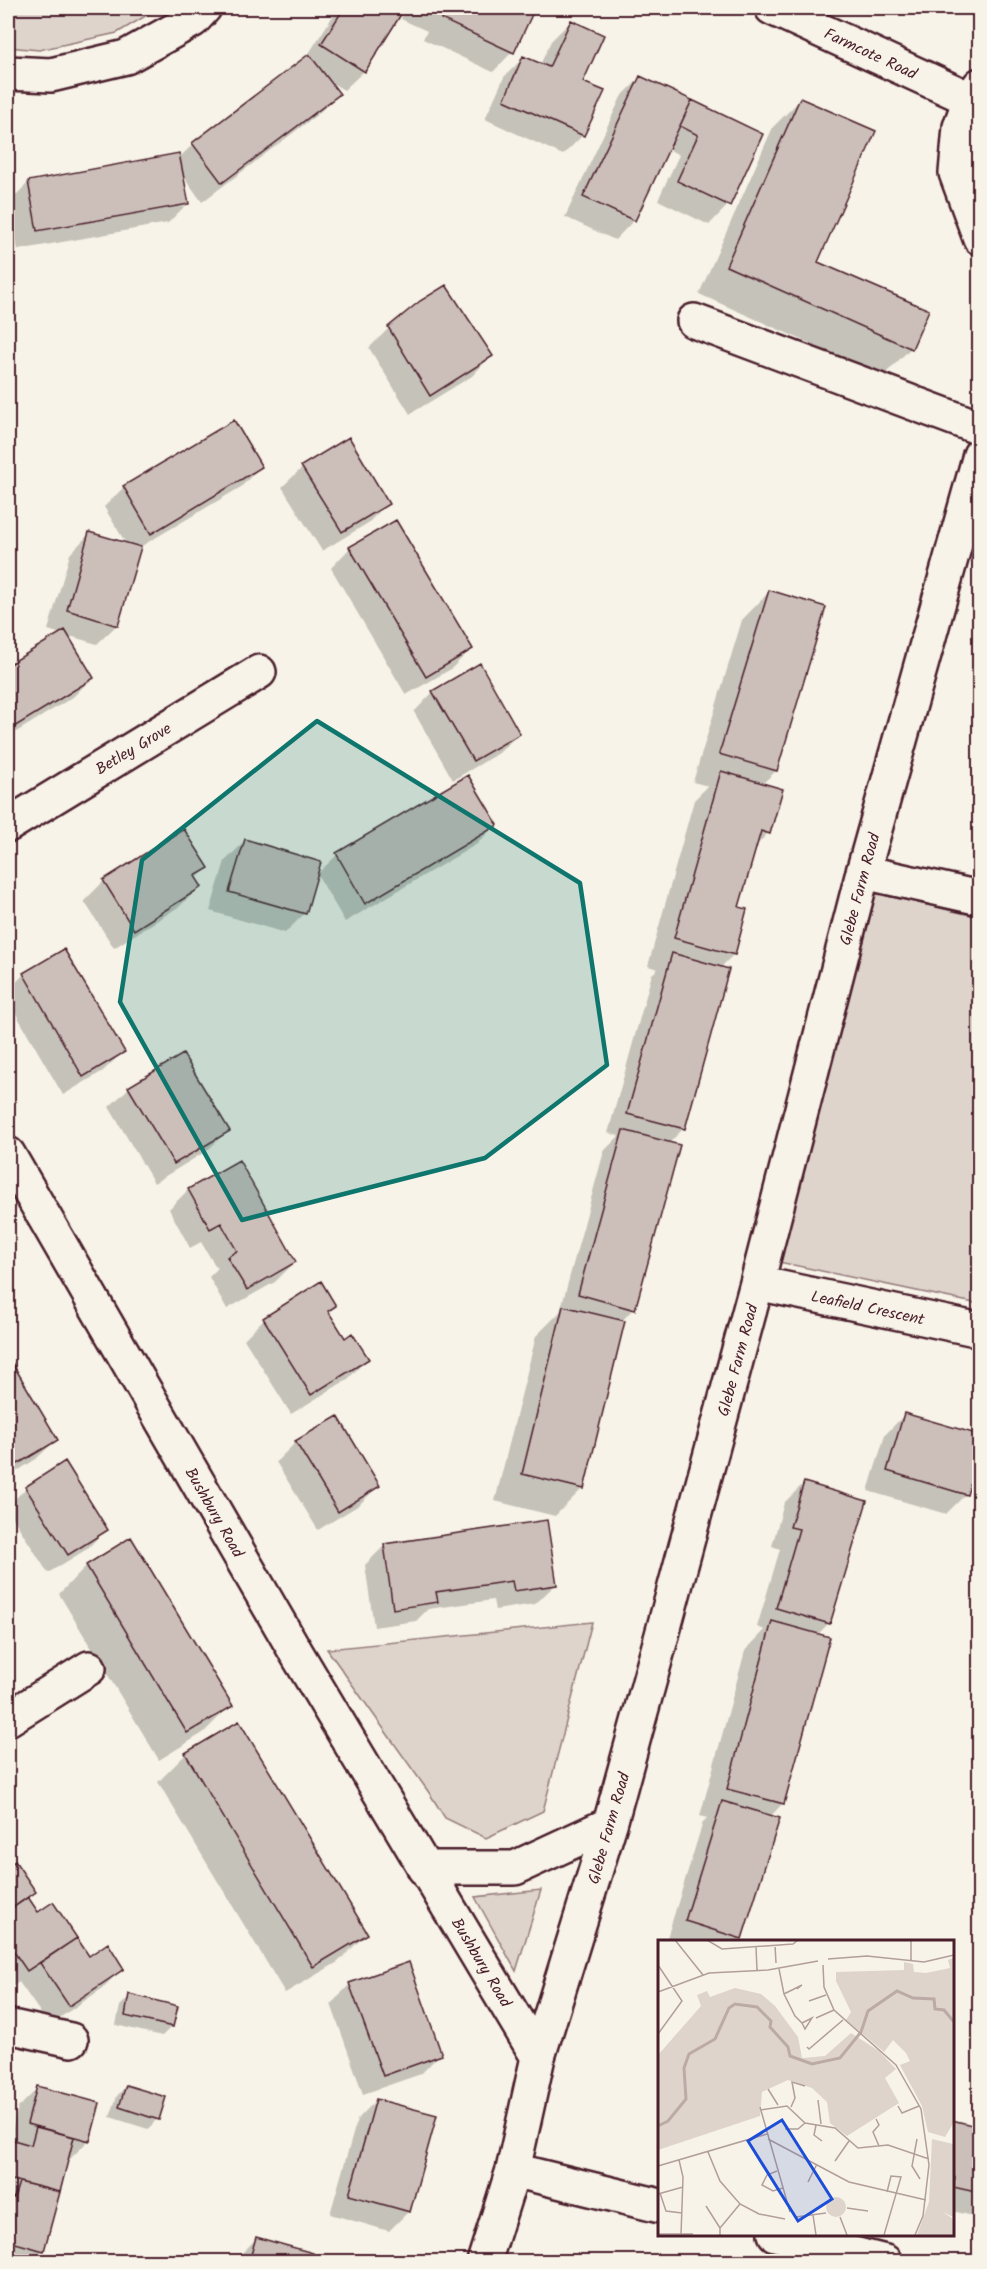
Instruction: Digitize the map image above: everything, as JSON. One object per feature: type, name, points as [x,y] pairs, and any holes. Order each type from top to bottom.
[{"type":"street","points":[[8,73],[51,75],[126,57],[193,20],[204,8]]},
{"type":"street","name":"Farmcote Road","points":[[772,8],[975,92]]},
{"type":"street","points":[[975,92],[960,127],[956,173],[980,238]]},
{"type":"street","points":[[694,321],[980,428]]},
{"type":"street","name":"Glebe Farm Road","points":[[484,2262],[513,2170],[538,2057],[610,1824],[757,1283],[863,872],[980,455]]},
{"type":"street","name":"Betley Grove","points":[[8,825],[259,672]]},
{"type":"street","points":[[863,872],[980,898]]},
{"type":"street","name":"Bushbury Road","points":[[8,1154],[297,1654],[538,2057]]},
{"type":"street","name":"Leafield Crescent","points":[[757,1283],[980,1330]]},
{"type":"street","points":[[8,1719],[89,1668]]},
{"type":"street","points":[[424,1868],[515,1868],[610,1824]]},
{"type":"street","points":[[8,2026],[71,2040]]},
{"type":"street","points":[[513,2170],[658,2206]]},
{"type":"street","points":[[779,2236],[885,2262]]},
{"type":"highlighted area","points":[[317,721],[580,883],[607,1065],[485,1158],[242,1220],[120,1002],[142,860]]},
{"type":"shaded area","points":[[8,8],[159,8],[117,33],[39,50],[8,47]]},
{"type":"shaded area","points":[[870,892],[979,917],[979,1304],[774,1261]]},
{"type":"shaded area","points":[[592,1622],[543,1811],[486,1838],[445,1818],[327,1649]]},
{"type":"shaded area","points":[[541,1890],[516,1971],[475,1897]]},
{"type":"building","points":[[344,8],[405,8],[365,72],[321,44]]},
{"type":"building","points":[[438,8],[535,8],[514,53],[441,19],[446,11]]},
{"type":"building","points":[[571,20],[604,35],[583,82],[605,91],[584,136],[504,100],[523,56],[549,67]]},
{"type":"building","points":[[309,54],[340,94],[222,183],[192,143]]},
{"type":"building","points":[[640,76],[692,100],[635,221],[583,197]]},
{"type":"building","points":[[800,98],[876,131],[818,262],[929,310],[912,349],[726,266]]},
{"type":"building","points":[[692,100],[763,134],[730,206],[677,181],[698,135],[680,126]]},
{"type":"building","points":[[179,153],[189,204],[37,231],[28,181]]},
{"type":"building","points":[[8,184],[12,186],[8,203]]},
{"type":"building","points":[[446,285],[493,356],[430,396],[388,327],[420,301]]},
{"type":"building","points":[[234,420],[262,467],[151,534],[123,486]]},
{"type":"building","points":[[349,437],[389,504],[342,532],[301,466]]},
{"type":"building","points":[[396,520],[473,649],[426,677],[349,547]]},
{"type":"building","points":[[89,532],[141,547],[118,626],[67,610]]},
{"type":"building","points":[[769,590],[826,607],[777,771],[719,754]]},
{"type":"building","points":[[65,630],[94,678],[14,727],[8,717],[8,665]]},
{"type":"building","points":[[480,663],[520,734],[473,761],[432,691]]},
{"type":"building","points":[[721,771],[783,789],[770,834],[761,831],[739,907],[747,909],[735,955],[674,938]]},
{"type":"building","points":[[468,775],[498,825],[365,904],[336,853]]},
{"type":"building","points":[[184,829],[209,868],[195,876],[202,887],[134,930],[103,880]]},
{"type":"building","points":[[245,839],[321,862],[306,914],[229,892]]},
{"type":"building","points":[[64,949],[125,1052],[83,1077],[23,973]]},
{"type":"building","points":[[672,953],[729,969],[685,1129],[627,1114]]},
{"type":"building","points":[[183,1054],[230,1131],[174,1164],[128,1087]]},
{"type":"building","points":[[623,1130],[680,1145],[635,1310],[578,1294]]},
{"type":"building","points":[[239,1160],[296,1262],[247,1290],[227,1257],[237,1251],[221,1223],[210,1229],[188,1189]]},
{"type":"building","points":[[321,1281],[336,1306],[328,1311],[345,1338],[352,1333],[369,1359],[311,1395],[263,1318]]},
{"type":"building","points":[[563,1306],[625,1321],[584,1489],[522,1474]]},
{"type":"building","points":[[8,1356],[58,1440],[16,1465],[8,1452]]},
{"type":"building","points":[[904,1413],[980,1435],[980,1454],[967,1495],[887,1471]]},
{"type":"building","points":[[338,1416],[380,1486],[338,1512],[295,1441]]},
{"type":"building","points":[[65,1461],[108,1530],[68,1555],[25,1487]]},
{"type":"building","points":[[804,1482],[867,1501],[830,1624],[776,1608],[799,1529],[790,1527]]},
{"type":"building","points":[[547,1520],[557,1585],[514,1591],[512,1581],[436,1592],[438,1602],[393,1609],[384,1544]]},
{"type":"building","points":[[131,1537],[233,1706],[187,1733],[86,1565]]},
{"type":"building","points":[[772,1621],[830,1637],[784,1804],[727,1789]]},
{"type":"building","points":[[239,1721],[368,1934],[313,1967],[185,1753]]},
{"type":"building","points":[[722,1801],[780,1818],[742,1939],[685,1921]]},
{"type":"building","points":[[15,1861],[36,1892],[8,1911],[8,1866]]},
{"type":"building","points":[[28,1897],[38,1912],[53,1902],[77,1938],[27,1971],[8,1943],[8,1911]]},
{"type":"building","points":[[77,1938],[89,1956],[108,1943],[124,1969],[69,2006],[40,1963]]},
{"type":"building","points":[[409,1962],[442,2055],[383,2076],[349,1983]]},
{"type":"building","points":[[129,1994],[178,2006],[173,2027],[125,2016]]},
{"type":"building","points":[[126,2085],[166,2097],[159,2120],[119,2107]]},
{"type":"building","points":[[37,2086],[100,2103],[90,2141],[27,2124]]},
{"type":"building","points":[[376,2099],[437,2115],[410,2212],[349,2195]]},
{"type":"building","points":[[954,2120],[980,2127],[980,2193],[954,2187]]},
{"type":"building","points":[[36,2127],[74,2137],[60,2192],[8,2179],[10,2139],[31,2145]]},
{"type":"building","points":[[19,2182],[60,2192],[44,2251],[8,2241],[8,2196],[14,2198]]},
{"type":"building","points":[[256,2237],[313,2253],[310,2262],[249,2262]]}]
